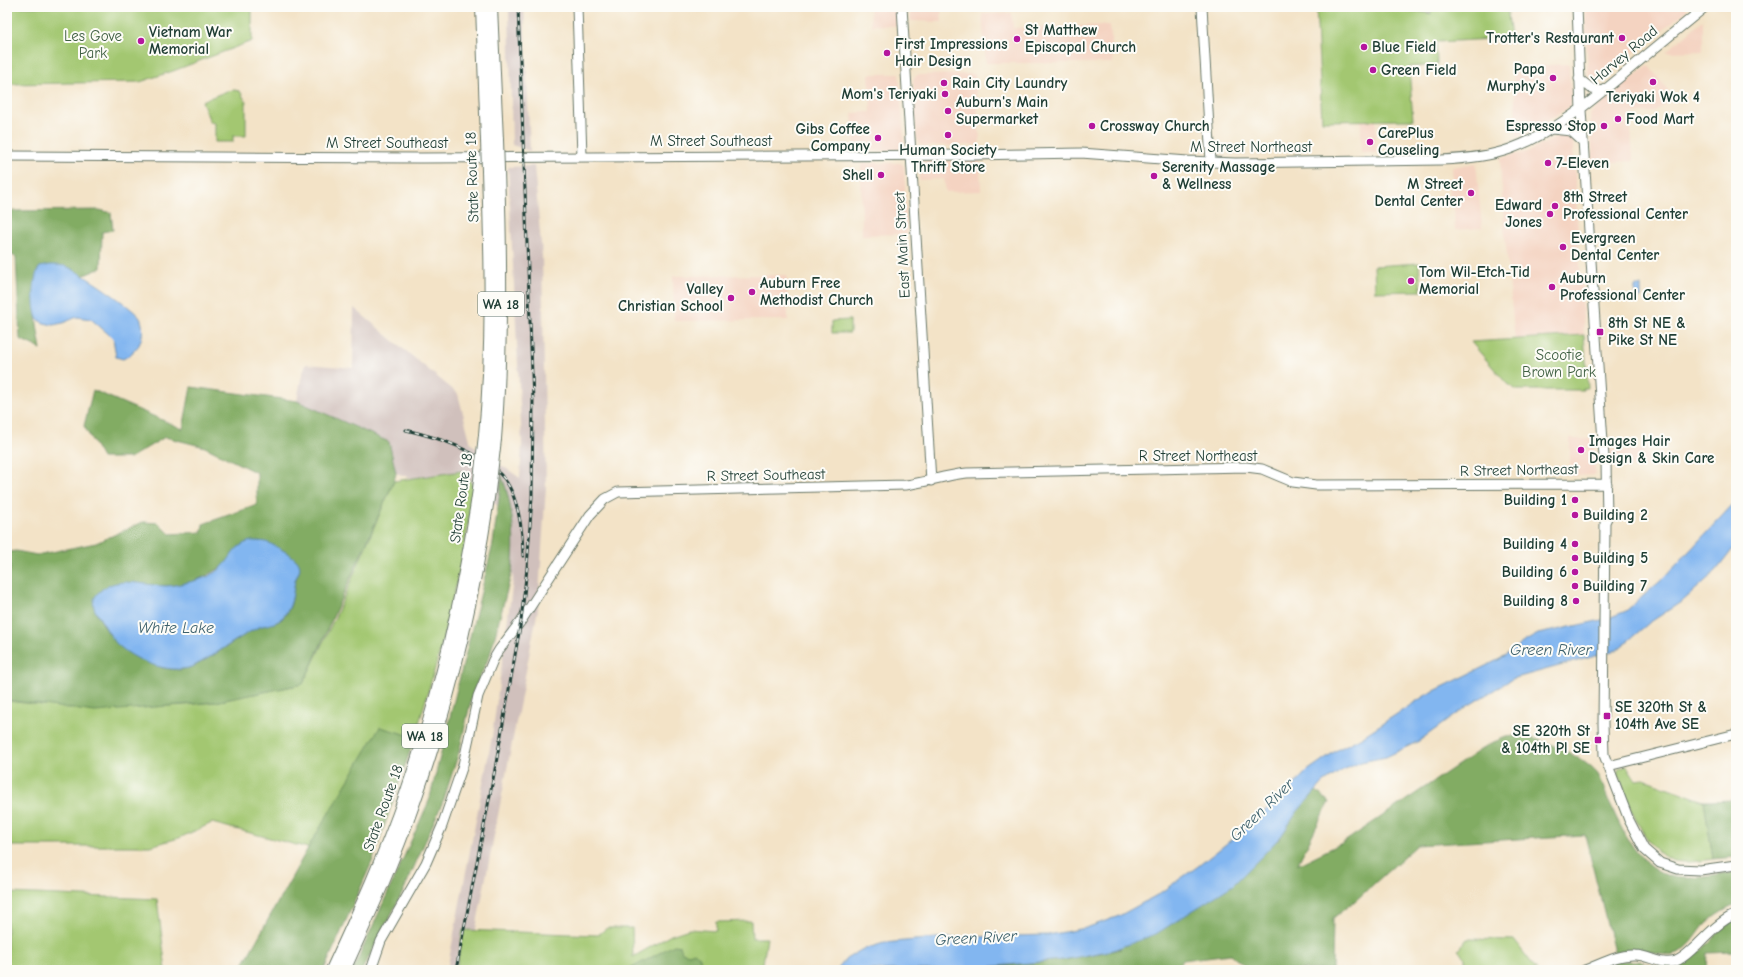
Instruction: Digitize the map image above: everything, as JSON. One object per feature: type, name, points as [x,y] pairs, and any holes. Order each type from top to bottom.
[{"type":"highway","name":"State Route 18","points":[[482,7],[492,140]]},
{"type":"highway","name":"State Route 18","points":[[344,970],[397,848],[433,747],[467,619],[479,556],[490,437],[493,170],[492,7]]},
{"type":"highway","name":"State Route 18","points":[[332,970],[383,856],[406,796],[429,724],[448,654],[484,490]]},
{"type":"main road","points":[[576,7],[582,156]]},
{"type":"main road","name":"East Main Street","points":[[902,7],[931,480]]},
{"type":"main road","points":[[1202,7],[1211,162]]},
{"type":"main road","points":[[1577,7],[1580,110],[1604,457],[1606,462],[1604,484],[1607,518],[1605,522],[1604,600],[1604,754],[1636,836],[1651,857],[1660,864],[1678,869],[1700,870],[1736,865]]},
{"type":"main road","name":"Harvey Road","points":[[1580,110],[1704,7]]},
{"type":"main road","points":[[1580,79],[1592,89],[1604,91]]},
{"type":"main road","name":"M Street Northeast","points":[[911,155],[1080,153],[1211,162],[1441,160],[1468,158],[1510,149],[1552,129],[1580,110]]},
{"type":"main road","points":[[1552,129],[1571,131],[1582,141]]},
{"type":"main road","name":"M Street Southeast","points":[[7,156],[422,158],[911,155]]},
{"type":"main road","points":[[913,484],[924,475],[930,466],[951,475]]},
{"type":"main road","name":"R Street Northeast","points":[[931,480],[951,475],[1246,467],[1262,469],[1293,482],[1316,485],[1604,484]]},
{"type":"main road","name":"R Street Southeast","points":[[371,970],[380,941],[435,844],[463,765],[478,696],[488,670],[499,650],[521,621],[590,515],[603,501],[618,492],[632,491],[860,487],[913,484],[931,480]]},
{"type":"main road","points":[[1608,766],[1736,734]]},
{"type":"main road","points":[[1585,970],[1628,955],[1639,955],[1663,962],[1677,960],[1686,955],[1722,921],[1736,914]]},
{"type":"shaded area","points":[[509,7],[524,7],[530,151],[512,145]]},
{"type":"shaded area","points":[[870,7],[896,7],[897,26],[871,25]]},
{"type":"shaded area","points":[[910,7],[941,7],[942,22],[911,21]]},
{"type":"shaded area","points":[[1401,7],[1431,7],[1431,14],[1418,11],[1417,13]]},
{"type":"shaded area","points":[[1585,7],[1685,7],[1687,10],[1595,83],[1590,81],[1588,76]]},
{"type":"shaded area","points":[[1012,13],[1013,28],[1110,25],[1113,63],[986,63],[982,14]]},
{"type":"shaded area","points":[[1703,20],[1703,51],[1666,52]]},
{"type":"shaded area","points":[[1569,64],[1571,106],[1531,131],[1517,137],[1513,67]]},
{"type":"shaded area","points":[[1648,65],[1674,98],[1653,112],[1630,114],[1633,161],[1593,163],[1591,113]]},
{"type":"shaded area","points":[[869,74],[899,74],[904,138],[902,146],[898,150],[855,152],[852,113],[871,112]]},
{"type":"shaded area","points":[[975,74],[980,141],[977,145],[923,146],[919,143],[917,139],[913,80],[917,75]]},
{"type":"shaded area","points":[[1361,121],[1376,121],[1376,153],[1361,153]]},
{"type":"shaded area","points":[[1562,135],[1570,138],[1573,142],[1584,335],[1515,340],[1504,226],[1500,158],[1527,152]]},
{"type":"shaded area","points":[[980,160],[981,191],[946,192],[944,179],[919,180],[919,167],[922,161]]},
{"type":"shaded area","points":[[861,163],[901,163],[904,166],[906,234],[862,235]]},
{"type":"shaded area","points":[[1476,163],[1482,228],[1455,230],[1454,205],[1450,205],[1449,186],[1453,185],[1452,167]]},
{"type":"shaded area","points":[[534,166],[542,255],[546,487],[538,609],[468,970],[447,970],[492,737],[513,580],[506,513],[474,486],[428,483],[396,473],[389,442],[297,401],[301,379],[306,364],[353,368],[354,308],[458,394],[471,444],[520,478],[522,444],[508,167]]},
{"type":"shaded area","name":"Valley Christian School","points":[[787,275],[788,320],[674,321],[673,276]]},
{"type":"shaded area","points":[[1570,439],[1594,439],[1595,475],[1570,476]]},
{"type":"shaded area","points":[[1610,450],[1643,450],[1660,467],[1611,467]]},
{"type":"green space","name":"Les Gove Park","points":[[7,7],[252,7],[252,41],[140,82],[7,84]]},
{"type":"green space","points":[[1316,7],[1401,7],[1417,13],[1417,11],[1431,14],[1431,7],[1507,7],[1511,38],[1436,42],[1437,65],[1409,67],[1413,120],[1322,121]]},
{"type":"green space","points":[[227,91],[240,91],[246,102],[246,136],[233,136],[233,142],[215,142],[215,123],[210,122],[202,101]]},
{"type":"green space","points":[[100,210],[111,213],[113,230],[102,232],[101,268],[82,276],[72,269],[61,266],[50,266],[38,269],[35,299],[36,319],[41,349],[20,339],[16,257],[7,253],[7,211]]},
{"type":"green space","points":[[1419,263],[1421,291],[1375,292],[1374,266]]},
{"type":"green space","points":[[850,320],[850,333],[832,333],[832,321]]},
{"type":"green space","name":"Scootie Brown Park","points":[[1584,335],[1588,388],[1583,388],[1583,390],[1517,390],[1507,384],[1471,342]]},
{"type":"green space","points":[[191,387],[297,401],[389,442],[396,473],[394,481],[303,684],[215,702],[95,712],[7,700],[7,571],[10,570],[9,552],[16,551],[37,555],[96,543],[143,522],[159,523],[170,534],[202,532],[203,524],[257,505],[257,473],[205,447],[165,437],[130,458],[102,458],[84,426],[93,390],[183,429]],"holes":[[[258,541],[288,553],[297,561],[299,565],[299,571],[294,584],[289,609],[279,621],[257,628],[192,667],[180,670],[162,668],[109,634],[95,611],[108,586],[124,583],[158,586],[180,585],[204,577],[226,564]]]},
{"type":"green space","points":[[462,471],[474,486],[464,552],[440,651],[415,737],[380,728],[308,848],[212,823],[179,838],[150,846],[7,846],[7,701],[88,710],[186,705],[215,702],[303,684],[338,611],[394,481]]},
{"type":"green space","points":[[502,476],[509,499],[513,523],[514,547],[512,571],[490,655],[473,692],[459,752],[444,799],[403,892],[362,970],[353,970],[429,801],[493,544]]},
{"type":"green space","points":[[380,727],[415,737],[372,862],[324,970],[240,970],[308,848]]},
{"type":"green space","points":[[1521,735],[1561,749],[1572,754],[1590,766],[1601,780],[1609,803],[1629,841],[1646,862],[1657,870],[1669,876],[1682,878],[1696,878],[1736,872],[1736,905],[1710,920],[1689,945],[1677,953],[1664,955],[1637,949],[1614,952],[1585,835],[1417,845],[1355,901],[1333,918],[1332,970],[1249,970],[1230,954],[1183,960],[1175,970],[873,970],[987,955],[987,968],[1063,960],[1121,949],[1085,946],[1278,827],[1278,841],[1297,812],[1316,791],[1329,802],[1297,865],[1344,842],[1489,744],[1506,737]]},
{"type":"green space","points":[[1627,766],[1636,780],[1644,779],[1704,801],[1713,859],[1682,862],[1669,859],[1658,852],[1641,828],[1618,774],[1620,768]]},
{"type":"green space","points":[[1736,800],[1736,857],[1713,859],[1704,801]]},
{"type":"green space","points":[[10,893],[157,899],[166,970],[7,970],[7,902]]},
{"type":"green space","points":[[1736,920],[1736,952],[1707,953],[1706,970],[1597,970],[1619,961],[1639,961],[1659,967],[1685,961],[1703,948],[1723,928]]},
{"type":"green space","points":[[751,921],[752,938],[767,938],[762,970],[456,970],[463,930],[598,935],[607,928],[632,928],[633,957],[671,935],[689,929],[716,931],[716,922]]},
{"type":"green space","points":[[1467,939],[1514,940],[1537,970],[1465,970],[1465,958],[1458,950]]},
{"type":"green space","points":[[674,945],[680,946],[682,952],[689,954],[694,952],[699,956],[701,965],[699,970],[628,970]]},
{"type":"water","points":[[50,265],[64,266],[74,270],[136,313],[142,324],[142,332],[139,345],[132,353],[123,359],[116,357],[113,338],[91,319],[77,317],[63,323],[53,325],[38,320],[34,301],[35,277],[40,267]]},
{"type":"water","points":[[1635,286],[1641,286],[1641,298],[1635,298]]},
{"type":"water","name":"Green River","points":[[1736,501],[1736,545],[1716,571],[1684,600],[1649,623],[1617,650],[1512,679],[1466,707],[1419,741],[1386,757],[1361,762],[1341,771],[1323,783],[1297,812],[1281,836],[1233,885],[1156,934],[1113,950],[1063,960],[952,970],[837,970],[846,959],[861,950],[884,943],[936,938],[1048,935],[1086,928],[1119,916],[1157,895],[1197,867],[1241,832],[1294,785],[1307,771],[1337,750],[1360,738],[1426,695],[1500,659],[1522,643],[1538,634],[1606,619],[1626,611],[1665,577]]},
{"type":"water","name":"White Lake","points":[[251,541],[266,542],[274,546],[289,554],[300,566],[295,581],[292,601],[286,614],[280,620],[257,628],[192,667],[172,669],[162,667],[141,660],[132,655],[116,643],[95,610],[93,604],[95,597],[106,587],[115,583],[125,582],[165,586],[199,580],[220,569],[236,549]]},
{"type":"railway","points":[[456,970],[495,769],[521,621],[527,568],[532,497],[533,400],[518,7]]},
{"type":"railway","points":[[406,430],[444,441],[468,451],[490,465],[500,474],[506,481],[515,501],[522,535],[523,556]]},
{"type":"place","name":"Trotter's Restaurant","points":[[1622,38]]},
{"type":"place","name":"St Matthew Episcopal Church","points":[[1017,39]]},
{"type":"place","name":"Vietnam War Memorial","points":[[141,41]]},
{"type":"place","name":"Blue Field","points":[[1364,47]]},
{"type":"place","name":"First Impressions Hair Design","points":[[887,53]]},
{"type":"place","name":"Green Field","points":[[1373,70]]},
{"type":"place","name":"Papa Murphy's","points":[[1553,78]]},
{"type":"place","name":"Teriyaki Wok 4","points":[[1653,82]]},
{"type":"place","name":"Rain City Laundry","points":[[944,83]]},
{"type":"place","name":"Mom's Teriyaki","points":[[945,94]]},
{"type":"place","name":"Auburn's Main Supermarket","points":[[948,111]]},
{"type":"place","name":"Food Mart","points":[[1618,119]]},
{"type":"place","name":"Crossway Church","points":[[1092,126]]},
{"type":"place","name":"Espresso Stop","points":[[1604,126]]},
{"type":"place","name":"Human Society Thrift Store","points":[[948,135]]},
{"type":"place","name":"Gibs Coffee Company","points":[[878,138]]},
{"type":"place","name":"CarePlus Couseling","points":[[1370,142]]},
{"type":"place","name":"7-Eleven","points":[[1548,163]]},
{"type":"place","name":"Shell","points":[[881,175]]},
{"type":"place","name":"Serenity Massage & Wellness","points":[[1154,176]]},
{"type":"place","name":"M Street Dental Center","points":[[1471,193]]},
{"type":"place","name":"8th Street Professional Center","points":[[1555,206]]},
{"type":"place","name":"Edward Jones","points":[[1550,214]]},
{"type":"place","name":"Evergreen Dental Center","points":[[1563,247]]},
{"type":"place","name":"Tom Wil-Etch-Tid Memorial","points":[[1411,281]]},
{"type":"place","name":"Auburn Professional Center","points":[[1552,287]]},
{"type":"place","name":"Auburn Free Methodist Church","points":[[752,292]]},
{"type":"place","name":"Valley Christian School","points":[[731,298]]},
{"type":"place","name":"8th St NE & Pike St NE","points":[[1600,332]]},
{"type":"place","name":"Images Hair Design & Skin Care","points":[[1581,450]]},
{"type":"place","name":"Building 1","points":[[1575,500]]},
{"type":"place","name":"Building 2","points":[[1575,515]]},
{"type":"place","name":"Building 4","points":[[1575,544]]},
{"type":"place","name":"Building 5","points":[[1575,558]]},
{"type":"place","name":"Building 6","points":[[1575,572]]},
{"type":"place","name":"Building 7","points":[[1575,586]]},
{"type":"place","name":"Building 8","points":[[1576,601]]},
{"type":"place","name":"SE 320th St & 104th Ave SE","points":[[1607,716]]},
{"type":"place","name":"SE 320th St & 104th Pl SE","points":[[1598,740]]}]
